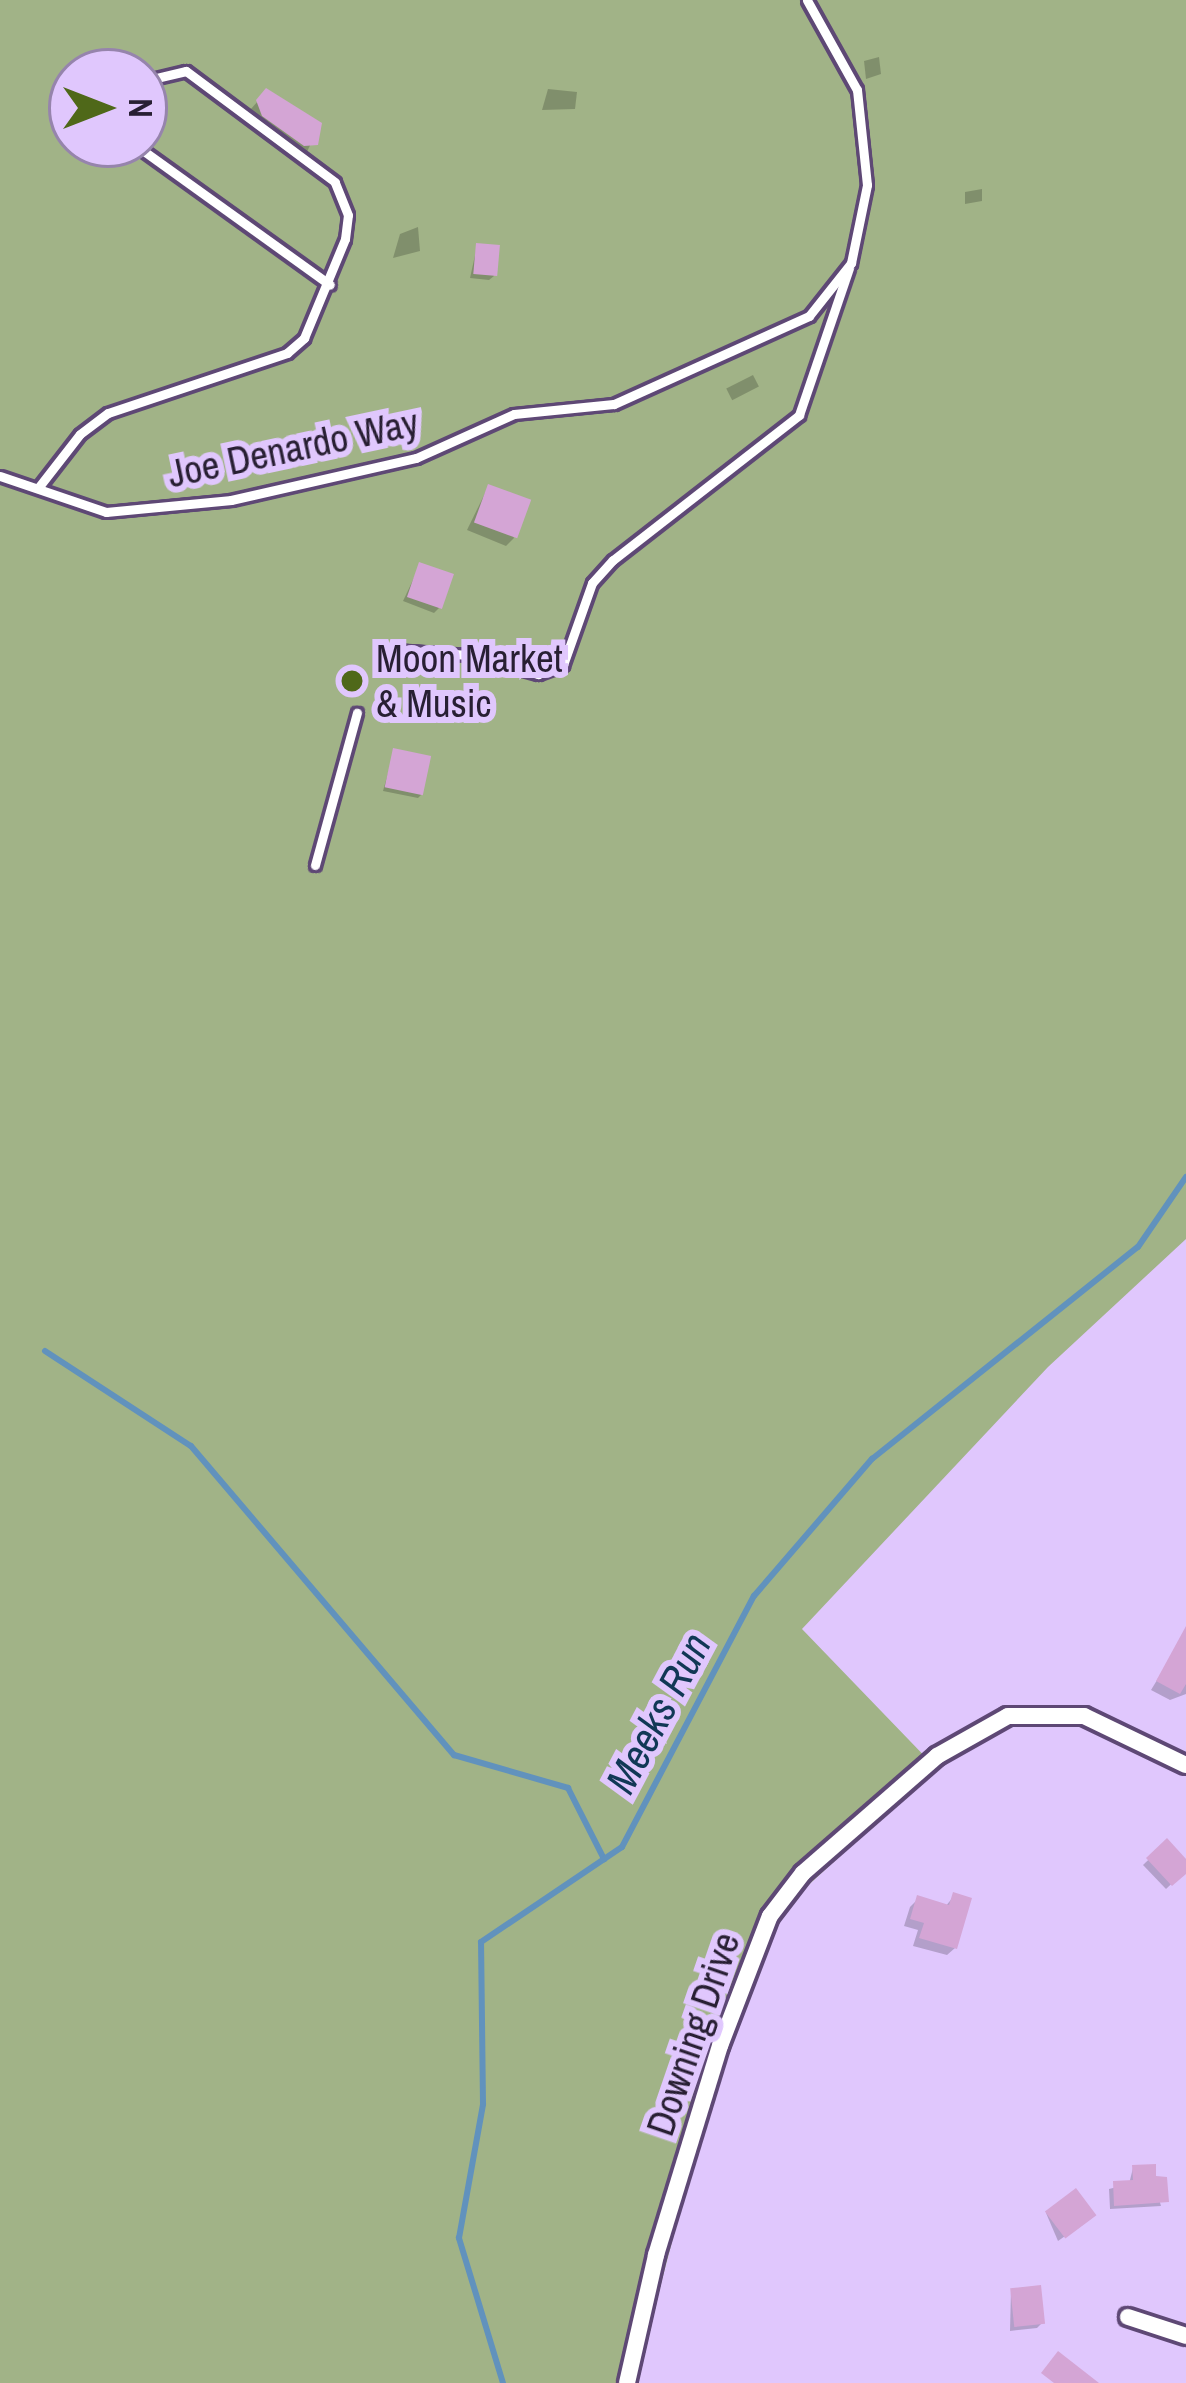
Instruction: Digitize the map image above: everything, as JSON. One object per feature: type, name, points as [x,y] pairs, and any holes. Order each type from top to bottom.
[{"type":"street","name":"Downing Drive","points":[[627,2383],[656,2255],[720,2046],[770,1916],[803,1873],[937,1756],[1008,1717],[1084,1716],[1186,1765]]},
{"type":"street","points":[[1129,2317],[1186,2336]]},
{"type":"lane","name":"Joe Denardo Way","points":[[0,476],[106,512],[231,500],[416,458],[514,414],[614,404],[808,316],[851,263],[867,185],[857,90],[807,0]]},
{"type":"lane","points":[[38,488],[108,413],[286,353],[304,338],[330,285],[348,215],[334,182],[185,71],[168,75]]},
{"type":"lane","points":[[167,168],[330,285]]},
{"type":"lane","points":[[394,650],[469,655],[538,674],[562,665],[592,583],[613,560],[799,415],[851,263]]},
{"type":"lane","points":[[315,865],[358,713]]},
{"type":"green space","points":[[0,0],[1186,0],[1186,1239],[1048,1367],[802,1629],[936,1768],[752,1937],[635,2383],[0,2383]]},
{"type":"building","points":[[266,88],[322,123],[318,145],[304,146],[262,116],[256,100]]},
{"type":"building","points":[[476,243],[500,245],[497,276],[473,274]]},
{"type":"building","points":[[488,484],[531,500],[517,538],[474,523]]},
{"type":"building","points":[[419,562],[454,574],[442,609],[407,597]]},
{"type":"building","points":[[393,748],[431,756],[423,795],[385,787]]},
{"type":"building","points":[[1186,1626],[1186,1684],[1180,1694],[1156,1681]]},
{"type":"building","points":[[1167,1838],[1186,1859],[1186,1874],[1172,1886],[1146,1858]]},
{"type":"building","points":[[953,1892],[972,1898],[957,1949],[919,1938],[924,1923],[910,1919],[917,1895],[949,1905]]},
{"type":"building","points":[[1156,2164],[1156,2176],[1167,2177],[1169,2202],[1114,2206],[1113,2181],[1133,2180],[1132,2165]]},
{"type":"building","points":[[1076,2188],[1096,2215],[1065,2239],[1045,2211]]},
{"type":"building","points":[[1041,2285],[1045,2324],[1014,2327],[1010,2288]]},
{"type":"building","points":[[1058,2351],[1099,2383],[1054,2383],[1041,2373]]},
{"type":"waterway","name":"Meeks Run","points":[[503,2383],[459,2238],[483,2104],[481,1942],[622,1847],[754,1596],[872,1459],[1138,1247],[1186,1177]]},
{"type":"waterway","points":[[45,1351],[191,1446],[454,1755],[568,1788],[604,1859]]},
{"type":"place","name":"Moon Market & Music","points":[[352,681]]}]
